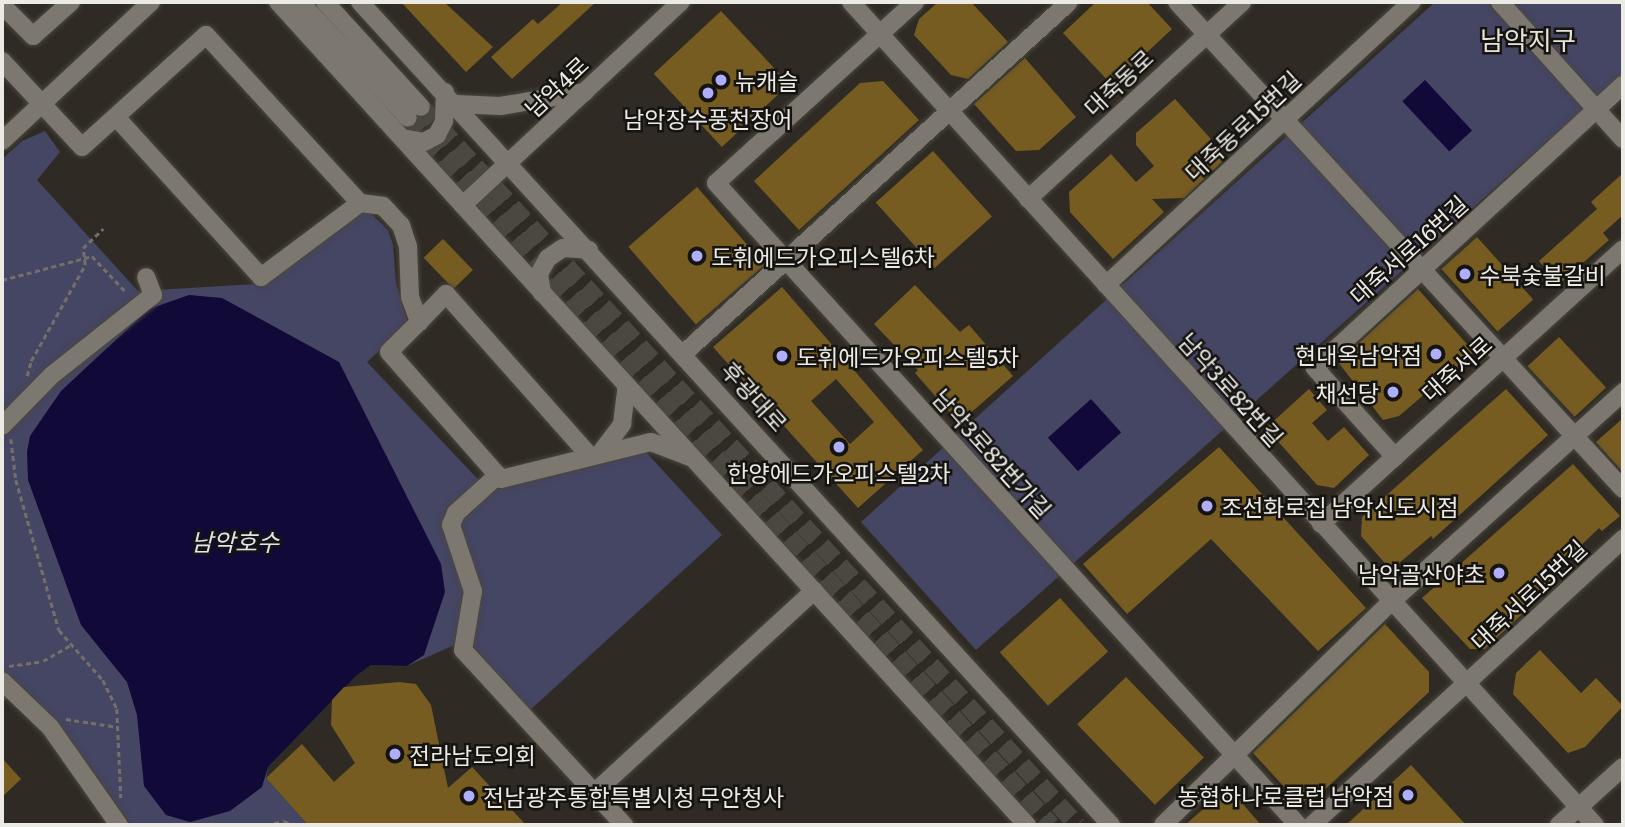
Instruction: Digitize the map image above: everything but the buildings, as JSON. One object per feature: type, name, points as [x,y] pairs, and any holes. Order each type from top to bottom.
[{"type":"street","points":[[2,141],[151,2]]},
{"type":"street","points":[[278,2],[1027,825]]},
{"type":"street","points":[[300,2],[414,113],[325,2]]},
{"type":"street","name":"후광대로","points":[[360,2],[509,162],[1111,825]]},
{"type":"street","name":"남악4로","points":[[463,205],[681,2]]},
{"type":"street","name":"남악3로82번길","points":[[851,2],[1595,825]]},
{"type":"street","points":[[879,35],[915,2]]},
{"type":"street","points":[[683,354],[1069,2]]},
{"type":"street","points":[[1177,2],[1420,271],[1623,489]]},
{"type":"street","name":"대죽동로","points":[[1028,199],[1242,2]]},
{"type":"street","name":"대죽동로15번길","points":[[1105,285],[1412,2]]},
{"type":"street","points":[[1500,2],[1623,139]]},
{"type":"street","points":[[2,5],[32,36],[60,5]]},
{"type":"street","points":[[2,61],[82,147],[206,34],[360,203],[383,206],[401,225],[408,246],[410,298],[419,322]]},
{"type":"street","name":"남악3로82번가길","points":[[879,35],[716,183],[1298,825]]},
{"type":"street","name":"대죽서로16번길","points":[[1395,457],[1315,368],[1623,85]]},
{"type":"street","points":[[402,138],[424,142],[437,135],[450,98],[500,106],[585,92]]},
{"type":"street","points":[[116,117],[261,277],[360,203]]},
{"type":"street","points":[[542,293],[539,274],[548,258],[563,248],[589,250]]},
{"type":"street","name":"대죽서로","points":[[1321,524],[1623,249]]},
{"type":"street","points":[[2,426],[20,406],[153,295],[146,277]]},
{"type":"street","points":[[596,453],[446,294],[389,352],[501,479],[596,453],[652,442],[693,458]]},
{"type":"street","points":[[596,453],[622,424],[627,386]]},
{"type":"street","points":[[1163,825],[1392,601],[1623,392]]},
{"type":"street","points":[[498,475],[456,513],[451,525],[473,591],[463,650],[624,825]]},
{"type":"street","name":"대죽서로15번길","points":[[1466,684],[1623,539]]},
{"type":"street","points":[[594,793],[814,592]]},
{"type":"street","points":[[2,681],[47,723],[119,825]]},
{"type":"street","points":[[1312,825],[1466,684]]},
{"type":"street","points":[[1559,825],[1623,767]]},
{"type":"path","points":[[103,229],[83,248],[85,255],[78,280],[31,361],[10,443],[16,480],[59,630],[113,697],[118,727],[118,789],[124,805]]},
{"type":"path","points":[[2,280],[85,255],[92,256],[139,306]]},
{"type":"path","points":[[2,669],[43,661],[71,645]]},
{"type":"path","points":[[47,723],[63,718],[118,727]]},
{"type":"path","points":[[266,825],[280,821],[293,825]]},
{"type":"shaded area","points":[[1435,2],[1623,2],[1623,74],[976,650],[861,522]]},
{"type":"shaded area","points":[[45,131],[60,152],[37,180],[138,291],[257,284],[362,210],[368,211],[388,230],[393,244],[396,283],[408,324],[367,362],[489,491],[644,450],[722,535],[529,711],[459,643],[407,666],[371,665],[356,676],[268,767],[266,778],[308,825],[131,825],[70,739],[44,711],[14,697],[2,701],[2,159],[22,141]]},
{"type":"water","points":[[1425,80],[1472,130],[1449,152],[1402,101]]},
{"type":"water","name":"남악호수","points":[[189,295],[222,298],[339,362],[441,564],[445,592],[424,655],[407,666],[371,665],[356,676],[268,767],[262,787],[230,811],[190,822],[166,815],[144,786],[137,715],[127,682],[81,625],[28,480],[27,452],[30,436],[61,391],[149,309]]},
{"type":"water","points":[[1091,399],[1121,432],[1078,471],[1048,438]]},
{"type":"tunnel","points":[[421,107],[1077,825]]},
{"type":"tunnel","points":[[408,118],[1051,825]]},
{"type":"place","name":"뉴캐슬","points":[[721,80]]},
{"type":"place","name":"남악장수풍천장어","points":[[708,93]]},
{"type":"place","name":"도휘에드가오피스텔6차","points":[[697,256]]},
{"type":"place","name":"수북숯불갈비","points":[[1465,274]]},
{"type":"place","name":"현대옥남악점","points":[[1436,354]]},
{"type":"place","name":"도휘에드가오피스텔5차","points":[[782,356]]},
{"type":"place","name":"채선당","points":[[1393,392]]},
{"type":"place","name":"한양에드가오피스텔2차","points":[[839,447]]},
{"type":"place","name":"조선화로집 남악신도시점","points":[[1207,506]]},
{"type":"place","name":"남악골산야초","points":[[1499,573]]},
{"type":"place","name":"전라남도의회","points":[[395,754]]},
{"type":"place","name":"농협하나로클럽 남악점","points":[[1408,795]]},
{"type":"place","name":"전남광주통합특별시청 무안청사","points":[[469,796]]},
{"type":"district","name":"남악지구","points":[[1528,39]]}]
